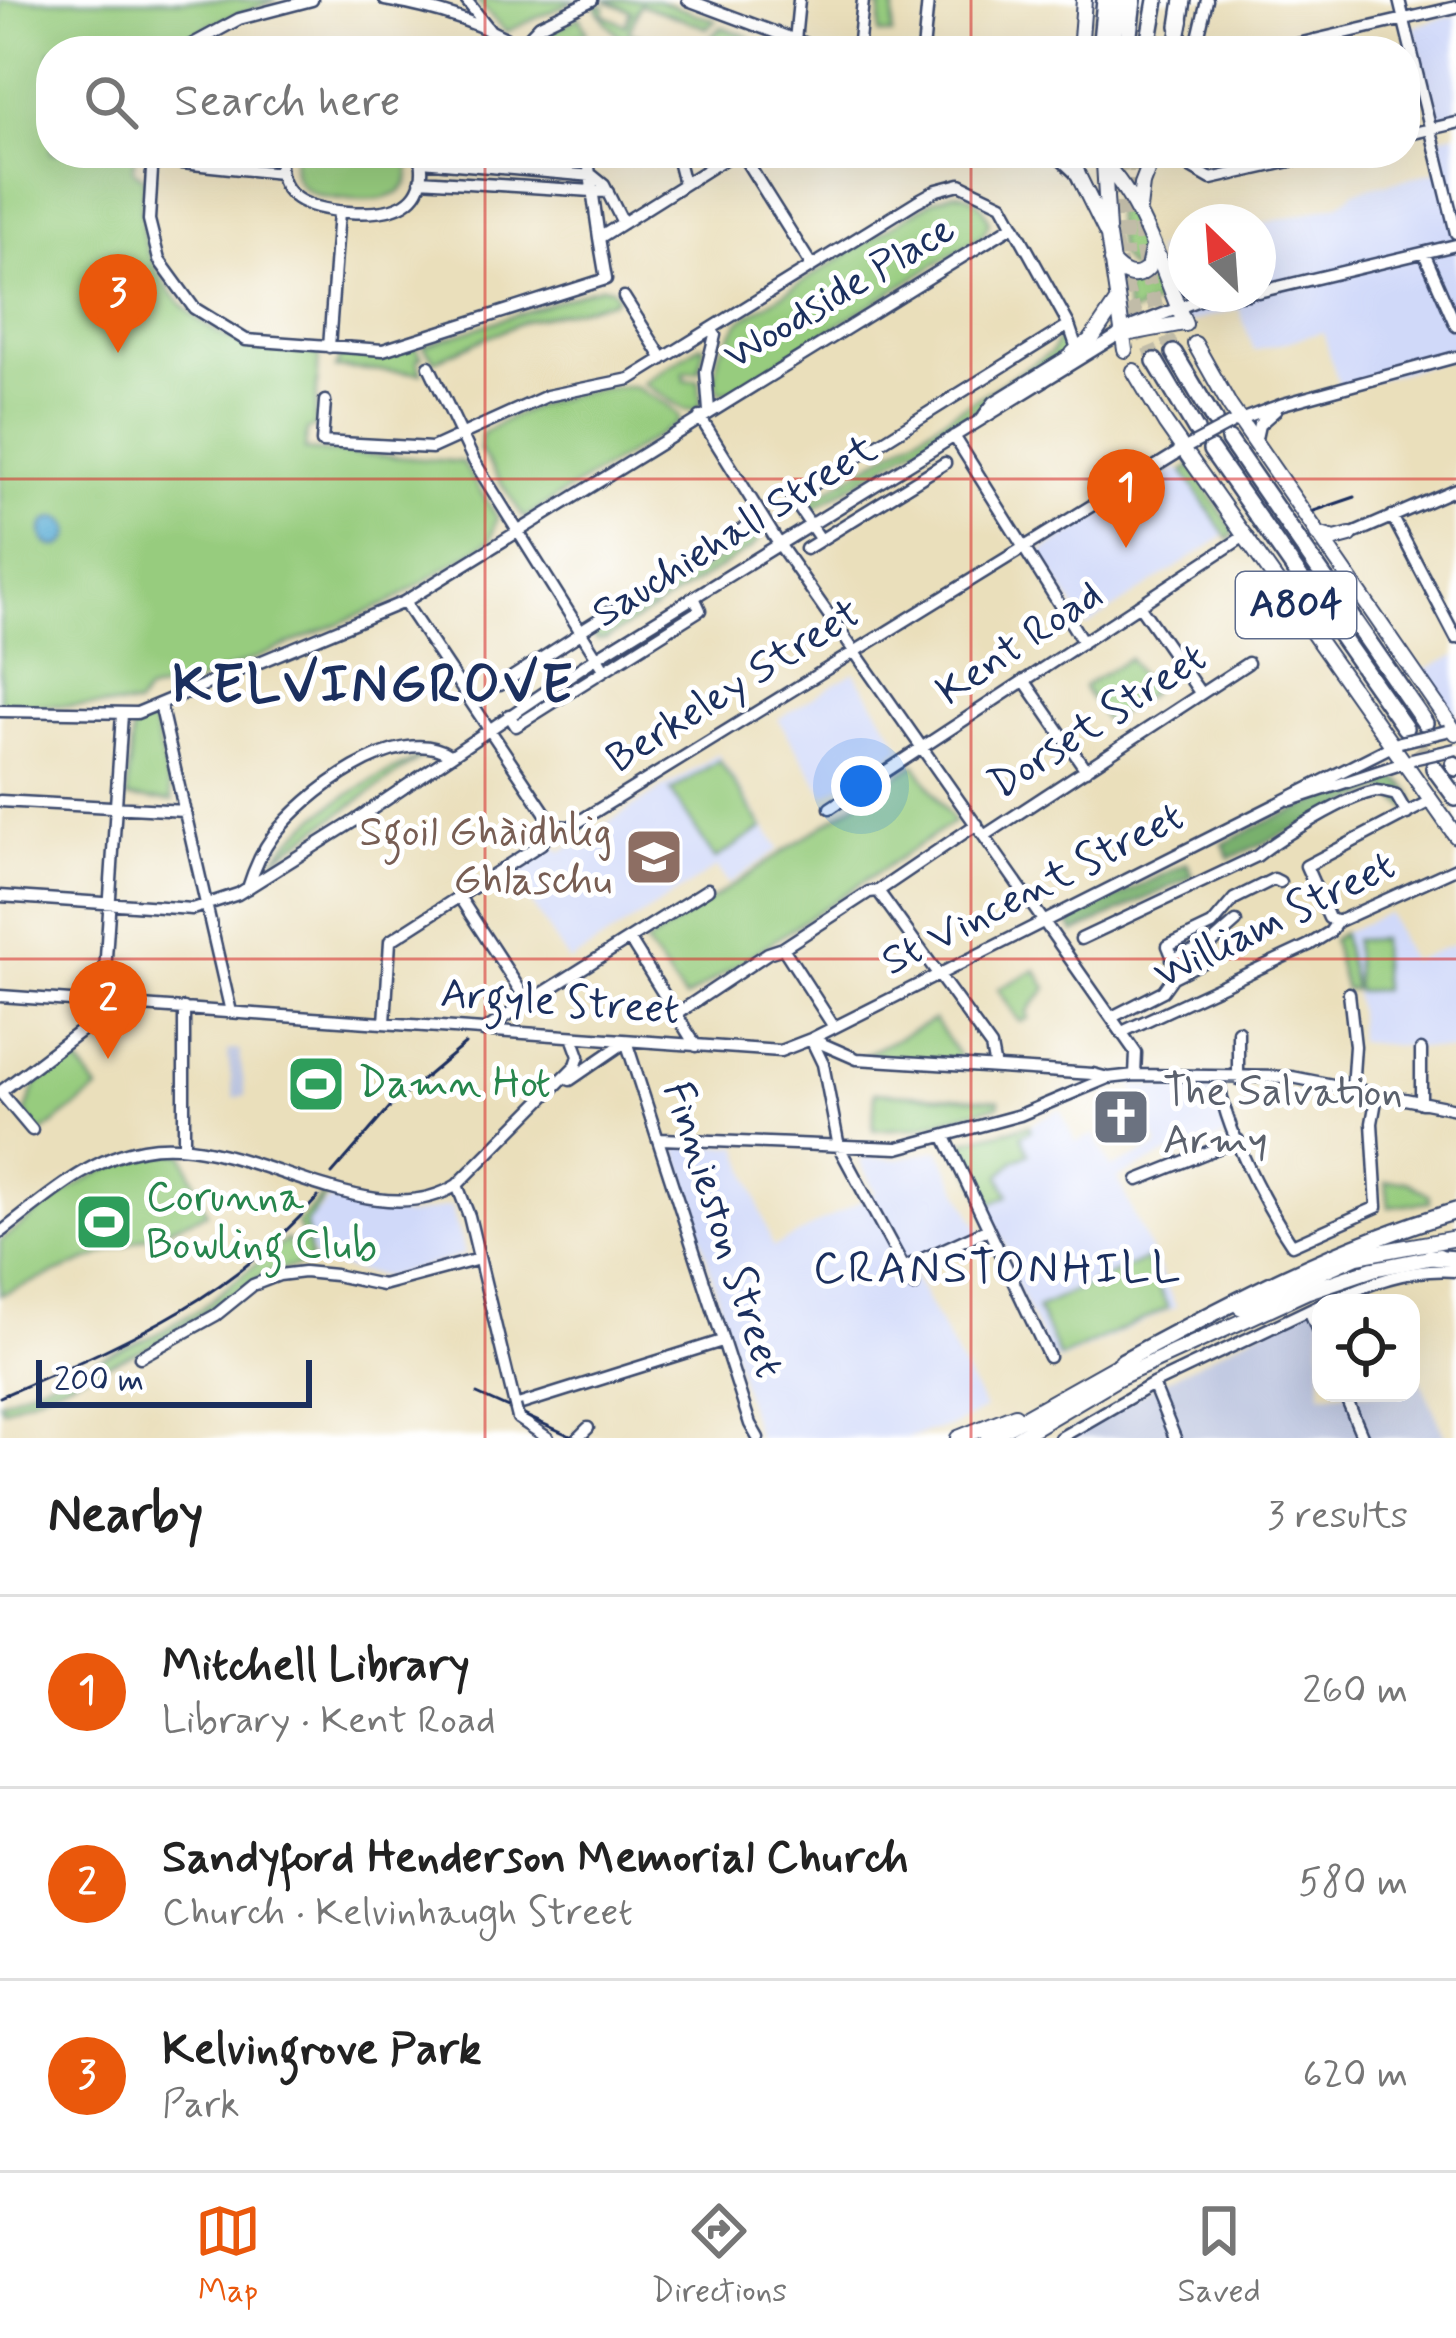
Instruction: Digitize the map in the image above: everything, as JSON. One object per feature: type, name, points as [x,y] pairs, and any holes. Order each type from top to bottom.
[{"type":"highway","points":[[1101,36],[1105,0]]},
{"type":"highway","points":[[1113,36],[1119,0]]},
{"type":"highway","points":[[1129,36],[1133,0]]},
{"type":"highway","points":[[1147,36],[1152,0]]},
{"type":"highway","points":[[1179,26],[1186,0]]},
{"type":"highway","points":[[1174,353],[1214,420]]},
{"type":"highway","points":[[1155,362],[1190,441]]},
{"type":"highway","points":[[1234,428],[1425,723]]},
{"type":"highway","points":[[1211,450],[1400,738]]},
{"type":"highway","points":[[1456,798],[1439,774],[1456,809]]},
{"type":"highway","points":[[1120,1370],[1226,1305],[1324,1259],[1456,1210]]},
{"type":"highway","points":[[1430,1257],[1455,1268]]},
{"type":"main road","points":[[1081,36],[1084,0]]},
{"type":"main road","points":[[1177,36],[1179,26]]},
{"type":"main road","points":[[1076,168],[1108,236]]},
{"type":"main road","points":[[1112,168],[1108,236],[1122,342],[1184,324],[1180,312]]},
{"type":"main road","points":[[1118,168],[1168,286]]},
{"type":"main road","points":[[1139,214],[1148,168]]},
{"type":"main road","points":[[1111,261],[1127,275],[1137,276],[1148,268],[1152,250]]},
{"type":"main road","points":[[1073,353],[1091,340],[1116,303]]},
{"type":"main road","name":"A804","points":[[1196,344],[1234,428],[1256,443],[1453,730]]},
{"type":"main road","name":"A804","points":[[1134,371],[1165,423],[1190,441],[1246,535],[1400,738],[1456,836]]},
{"type":"main road","points":[[1317,534],[1335,539],[1350,535]]},
{"type":"main road","points":[[1337,563],[1338,549],[1350,535]]},
{"type":"main road","points":[[1017,1438],[1120,1370],[1346,1261],[1456,1238]]},
{"type":"main road","points":[[958,1438],[1096,1376],[1321,1286],[1430,1257]]},
{"type":"main road","points":[[1033,1438],[1120,1370]]},
{"type":"main road","points":[[988,1438],[1096,1376]]},
{"type":"street","points":[[208,36],[239,19],[312,0]]},
{"type":"street","points":[[385,0],[421,6],[501,36]]},
{"type":"street","points":[[466,0],[490,30]]},
{"type":"street","points":[[535,36],[550,19],[592,0]]},
{"type":"street","points":[[688,0],[785,36]]},
{"type":"street","points":[[859,36],[863,0]]},
{"type":"street","points":[[924,36],[928,0]]},
{"type":"street","points":[[1199,36],[1207,0]]},
{"type":"street","points":[[1399,0],[1408,36]]},
{"type":"street","points":[[795,36],[799,2]]},
{"type":"street","points":[[1332,36],[1456,7]]},
{"type":"street","points":[[1420,81],[1456,232]]},
{"type":"street","points":[[1420,131],[1456,123]]},
{"type":"street","points":[[153,168],[151,238],[158,260],[186,300],[215,324],[246,340],[391,348],[606,279],[591,168]]},
{"type":"street","points":[[246,168],[280,172]]},
{"type":"street","points":[[280,168],[290,194],[299,202],[339,212],[393,211],[410,200],[421,168]]},
{"type":"street","points":[[501,168],[593,176],[608,192],[622,223]]},
{"type":"street","points":[[680,168],[684,184]]},
{"type":"street","points":[[599,238],[712,168]]},
{"type":"street","points":[[748,168],[812,266]]},
{"type":"street","points":[[1070,168],[1078,175]]},
{"type":"street","points":[[1193,168],[1218,178],[1261,168]]},
{"type":"street","points":[[522,185],[523,171]]},
{"type":"street","points":[[420,181],[608,192]]},
{"type":"street","points":[[325,401],[322,442],[432,448],[547,395],[630,380],[916,201],[949,186],[966,185],[998,201],[1069,325],[1076,346],[1073,353],[994,402],[979,421]]},
{"type":"street","points":[[329,347],[339,212]]},
{"type":"street","name":"Woodside Place","points":[[0,711],[137,713],[404,602],[1014,225]]},
{"type":"street","points":[[1148,233],[1168,267]]},
{"type":"street","points":[[1276,288],[1456,245]]},
{"type":"street","points":[[1424,253],[1456,326]]},
{"type":"street","points":[[624,297],[663,359]]},
{"type":"street","name":"Sauchiehall Street","points":[[0,896],[207,907],[248,888],[597,657],[810,524],[1171,312]]},
{"type":"street","points":[[820,540],[792,498],[1069,325]]},
{"type":"street","points":[[711,329],[715,335],[705,414],[762,517],[1112,1017],[1138,1057],[1135,1076]]},
{"type":"street","name":"Berkeley Street","points":[[385,1023],[390,940],[541,844],[554,826],[570,827],[1190,441],[1234,428],[1283,404],[1456,357]]},
{"type":"street","points":[[429,366],[517,530],[604,669]]},
{"type":"street","points":[[1256,443],[1258,425],[1283,404]]},
{"type":"street","points":[[954,436],[1083,642]]},
{"type":"street","points":[[806,549],[940,467],[925,454]]},
{"type":"street","points":[[1350,535],[1456,489]]},
{"type":"street","points":[[1392,516],[1456,638]]},
{"type":"street","points":[[500,685],[762,517]]},
{"type":"street","name":"Kent Road","points":[[830,808],[1246,535]]},
{"type":"street","points":[[509,715],[516,726],[700,610],[694,597]]},
{"type":"street","points":[[404,602],[554,826]]},
{"type":"street","points":[[1139,605],[1202,694]]},
{"type":"street","name":"Dorset Street","points":[[984,836],[1249,663]]},
{"type":"street","points":[[1024,680],[1085,770]]},
{"type":"street","points":[[160,704],[231,1012]]},
{"type":"street","points":[[32,1130],[0,1092],[83,1029],[98,1003],[122,714]]},
{"type":"street","name":"St Vincent Street","points":[[811,1039],[1286,801],[1400,738],[1453,730]]},
{"type":"street","points":[[248,888],[271,839],[328,783],[397,751],[430,745],[450,755]]},
{"type":"street","name":"St Vincent Street","points":[[1286,801],[1410,761],[1455,760]]},
{"type":"street","points":[[1081,939],[1257,856],[1278,839],[1361,797],[1378,791],[1396,795],[1407,814]]},
{"type":"street","points":[[1337,922],[1329,917],[1306,866],[1432,800]]},
{"type":"street","points":[[0,802],[185,812]]},
{"type":"street","points":[[681,1018],[768,953],[783,949],[869,892],[878,891],[976,824]]},
{"type":"street","name":"William Street","points":[[1122,1032],[1309,945],[1337,922],[1456,868]]},
{"type":"street","points":[[1182,965],[1168,946],[1212,925],[1234,899],[1274,879],[1280,882]]},
{"type":"street","points":[[482,1031],[708,889]]},
{"type":"street","points":[[878,891],[991,1047],[995,1068]]},
{"type":"street","points":[[458,895],[529,1004]]},
{"type":"street","points":[[1112,1017],[1163,991],[1182,965],[1236,922]]},
{"type":"street","points":[[630,940],[696,1046]]},
{"type":"street","points":[[1182,965],[1203,962],[1210,944]]},
{"type":"street","points":[[783,949],[834,1027]]},
{"type":"street","points":[[1349,993],[1352,1089]]},
{"type":"street","name":"Argyle Street","points":[[0,996],[780,1051],[811,1039]]},
{"type":"street","points":[[521,1034],[529,1004]]},
{"type":"street","points":[[184,1008],[184,1146]]},
{"type":"street","points":[[1238,1031],[1238,1079]]},
{"type":"street","points":[[0,1233],[96,1164],[143,1149],[184,1146],[383,1202],[417,1202],[457,1185],[551,1093],[578,1062],[572,1037]]},
{"type":"street","points":[[811,1039],[857,1059],[1108,1078],[1292,1078],[1456,1109]]},
{"type":"street","points":[[811,1039],[823,1064],[839,1147],[914,1286]]},
{"type":"street","points":[[551,1093],[626,1042]]},
{"type":"street","name":"Finnieston Street","points":[[626,1042],[753,1433]]},
{"type":"street","points":[[1354,1046],[1372,1047]]},
{"type":"street","points":[[1421,1050],[1421,1103]]},
{"type":"street","points":[[1053,1072],[1059,1099]]},
{"type":"street","points":[[661,1139],[898,1148],[1020,1115],[1108,1078]]},
{"type":"street","points":[[1219,1079],[1220,1102],[1292,1245],[1374,1211],[1372,1123],[1377,1095]]},
{"type":"street","points":[[944,1137],[1048,1357]]},
{"type":"street","points":[[1138,1180],[1238,1140]]},
{"type":"street","points":[[457,1185],[464,1196],[512,1392],[519,1409],[548,1438]]},
{"type":"street","points":[[905,1268],[988,1229]]},
{"type":"street","points":[[140,1357],[216,1315],[253,1285],[279,1275],[304,1272],[382,1285],[478,1259]]},
{"type":"street","points":[[1348,1294],[1399,1274],[1455,1268]]},
{"type":"street","points":[[1060,1438],[1153,1384],[1312,1308]]},
{"type":"street","points":[[519,1409],[722,1341]]},
{"type":"street","points":[[163,1347],[165,1360]]},
{"type":"street","points":[[1153,1384],[1175,1438]]},
{"type":"street","points":[[1348,1402],[1363,1438]]},
{"type":"shaded area","points":[[1456,15],[1456,116],[1436,121],[1420,36],[1415,36],[1413,26]]},
{"type":"shaded area","points":[[1456,133],[1456,189],[1450,190],[1437,137]]},
{"type":"shaded area","points":[[1442,170],[1450,202],[1456,200],[1456,357],[1340,390],[1323,332],[1254,351],[1240,312],[1276,312],[1276,220],[1340,204],[1355,191]]},
{"type":"shaded area","points":[[1168,246],[1168,283],[1154,250]]},
{"type":"shaded area","points":[[1180,312],[1226,312],[1185,324]]},
{"type":"shaded area","points":[[1176,469],[1192,481],[1224,536],[1086,627],[1040,552]]},
{"type":"shaded area","points":[[1456,656],[1456,717],[1423,670]]},
{"type":"shaded area","points":[[854,672],[902,747],[825,795],[778,719]]},
{"type":"shaded area","name":"Sgoil Ghàidhlig Ghlaschu","points":[[718,754],[779,849],[728,884],[717,867],[569,962],[524,892],[513,896],[503,880],[556,847],[561,852]]},
{"type":"shaded area","points":[[1388,913],[1410,961],[1456,943],[1456,1051],[1358,1042],[1357,1009],[1342,933]]},
{"type":"shaded area","points":[[239,1049],[246,1096],[234,1098],[227,1051]]},
{"type":"shaded area","points":[[1132,1085],[1213,1091],[1229,1135],[1189,1153],[1176,1150],[1117,1178],[1176,1307],[1058,1362],[1055,1356],[1051,1358],[1008,1268],[1013,1264],[987,1206],[1009,1195],[1000,1176],[1014,1161],[1021,1134],[1060,1109],[1076,1142],[1095,1134],[1111,1168],[1159,1146]]},
{"type":"shaded area","points":[[739,1146],[773,1247],[876,1193],[860,1162],[863,1158],[896,1159],[939,1150],[981,1234],[908,1265],[985,1409],[953,1426],[905,1438],[757,1438],[676,1147]]},
{"type":"shaded area","points":[[329,1200],[407,1216],[451,1206],[465,1255],[386,1277],[316,1263],[304,1226]]},
{"type":"shaded area","points":[[1381,1285],[1384,1294],[1346,1294]]},
{"type":"shaded area","points":[[1311,1303],[1312,1402],[1420,1402],[1420,1379],[1446,1438],[1057,1438]]},
{"type":"green space","points":[[0,0],[277,0],[213,23],[192,36],[36,36],[36,168],[133,168],[144,178],[141,220],[147,247],[180,302],[233,340],[319,354],[315,427],[307,430],[305,450],[462,462],[497,517],[491,540],[391,602],[179,690],[168,687],[146,693],[137,706],[0,705]]},
{"type":"green space","points":[[476,0],[576,0],[506,32]]},
{"type":"green space","points":[[604,0],[657,0],[716,21],[707,28],[640,4],[629,32],[640,36],[619,36],[594,3],[605,7],[604,15],[626,25],[631,11]]},
{"type":"green space","points":[[867,0],[895,0],[892,35],[879,34],[881,7],[866,6]]},
{"type":"green space","points":[[580,17],[587,32],[577,36],[549,33]]},
{"type":"green space","points":[[722,27],[747,36],[712,36]]},
{"type":"green space","points":[[293,168],[409,168],[403,189],[385,198],[361,200],[316,194],[295,176]]},
{"type":"green space","points":[[1114,187],[1144,246],[1145,256],[1137,268],[1128,267],[1120,256]]},
{"type":"green space","points":[[954,193],[967,195],[985,211],[989,223],[983,235],[733,390],[719,393],[715,377],[719,353],[740,321],[934,200]]},
{"type":"green space","points":[[1153,271],[1165,300],[1128,315],[1122,279]]},
{"type":"green space","points":[[602,286],[612,288],[617,296],[613,301],[525,321],[435,360],[423,346]]},
{"type":"green space","points":[[1061,333],[1068,346],[1062,356],[807,513],[799,501],[809,502],[1052,352]]},
{"type":"green space","points":[[701,345],[699,371],[684,372],[685,380],[699,380],[697,409],[685,410],[643,383]]},
{"type":"green space","points":[[415,347],[422,357],[417,359],[421,373],[336,368],[340,355],[379,357]]},
{"type":"green space","points":[[635,387],[666,404],[679,416],[678,423],[524,518],[480,450],[482,434],[555,399],[595,389]]},
{"type":"green space","points":[[1191,466],[1234,532],[1229,540],[1183,471]]},
{"type":"green space","points":[[754,528],[759,540],[751,548],[606,639],[597,640],[590,631],[605,630],[747,541]]},
{"type":"green space","points":[[1129,658],[1151,693],[1106,722],[1083,687]]},
{"type":"green space","points":[[133,722],[153,722],[172,801],[127,798]]},
{"type":"green space","points":[[419,750],[432,750],[274,859],[321,813],[416,759]]},
{"type":"green space","points":[[719,760],[763,828],[715,859],[671,791]]},
{"type":"green space","points":[[915,764],[954,822],[685,999],[645,944]]},
{"type":"green space","points":[[1385,776],[1405,785],[1415,805],[1409,809],[1384,789],[1230,858],[1223,844],[1275,818]]},
{"type":"green space","points":[[1187,863],[1193,876],[1074,933],[1068,921]]},
{"type":"green space","points":[[1342,933],[1354,989],[1345,990],[1332,940]]},
{"type":"green space","points":[[1380,939],[1382,990],[1356,991],[1354,940]]},
{"type":"green space","points":[[1036,970],[1047,988],[1027,1012],[1029,1018],[1020,1022],[998,989]]},
{"type":"green space","points":[[934,1020],[963,1062],[864,1055]]},
{"type":"green space","points":[[74,1057],[98,1090],[39,1135],[26,1111],[36,1084]]},
{"type":"green space","points":[[875,1092],[999,1100],[999,1105],[914,1128],[873,1130]]},
{"type":"green space","points":[[1029,1125],[1031,1130],[1021,1135],[1029,1153],[1000,1176],[1009,1195],[987,1206],[962,1151],[965,1141]]},
{"type":"green space","name":"Corunna Bowling Club","points":[[183,1153],[207,1213],[0,1295],[0,1241],[63,1194],[107,1170],[156,1155]]},
{"type":"green space","points":[[1406,1181],[1429,1195],[1430,1202],[1389,1207],[1386,1182]]},
{"type":"green space","points":[[326,1196],[306,1224],[311,1263],[266,1273],[155,1344],[3,1409],[0,1401],[155,1335],[203,1307],[287,1239],[292,1248],[304,1241],[297,1224]]},
{"type":"green space","points":[[1146,1259],[1168,1308],[1060,1358],[1037,1308]]},
{"type":"water","points":[[56,518],[66,522],[70,532],[66,542],[56,546],[46,542],[42,532],[46,522]]},
{"type":"tunnel","points":[[1121,168],[1126,257]]},
{"type":"tunnel","points":[[1136,168],[1144,257],[1155,306],[1174,353]]},
{"type":"tunnel","points":[[1113,238],[1130,301],[1155,361]]},
{"type":"tunnel","points":[[1405,728],[1433,766]]},
{"type":"railway","points":[[1314,511],[1355,497]]},
{"type":"railway","points":[[332,1174],[390,1107],[465,1044]]},
{"type":"railway","points":[[0,1397],[131,1338],[210,1292],[283,1234],[318,1197]]},
{"type":"railway","points":[[477,1394],[575,1438]]},
{"type":"place","name":"Kelvingrove Park","points":[[118,353]]},
{"type":"place","name":"Mitchell Library","points":[[1126,548]]},
{"type":"place","name":"Sgoil Ghàidhlig Ghlaschu","points":[[654,857]]},
{"type":"place","name":"Sandyford Henderson Memorial Church","points":[[108,1059]]},
{"type":"place","name":"Damn Hot","points":[[316,1084]]},
{"type":"place","name":"The Salvation Army","points":[[1121,1117]]},
{"type":"place","name":"Corunna Bowling Club","points":[[104,1222]]},
{"type":"district","name":"KELVINGROVE","points":[[374,686]]},
{"type":"district","name":"CRANSTONHILL","points":[[998,1269]]}]
